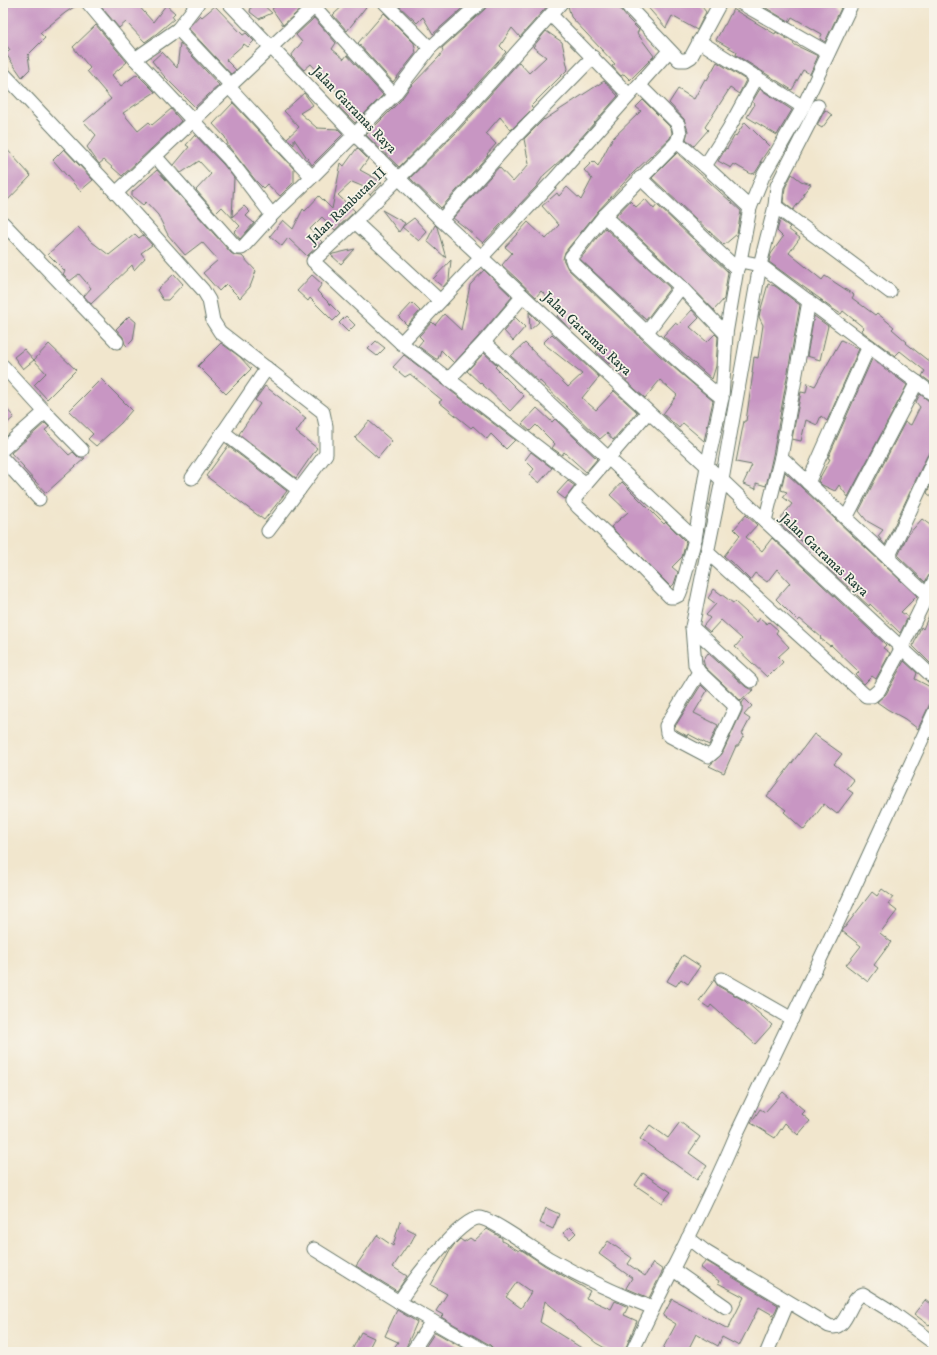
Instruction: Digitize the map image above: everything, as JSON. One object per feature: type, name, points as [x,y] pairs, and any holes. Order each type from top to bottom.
[{"type":"street","points":[[88,3],[135,59],[229,160],[272,215]]},
{"type":"street","points":[[135,59],[178,29],[198,3]]},
{"type":"street","name":"Jalan Gatramas Raya","points":[[229,3],[354,134],[441,220],[707,466],[901,649],[934,678]]},
{"type":"street","points":[[386,3],[430,48]]},
{"type":"street","name":"Jalan Rambutan II","points":[[561,3],[451,126],[355,222],[313,261],[401,343],[586,484]]},
{"type":"street","points":[[624,3],[679,60],[686,60],[690,57],[720,3]]},
{"type":"street","points":[[740,3],[828,53]]},
{"type":"street","points":[[116,193],[272,47],[314,4],[394,95]]},
{"type":"street","points":[[648,412],[573,501],[670,597],[676,597],[679,595],[681,590],[695,539],[707,466],[722,398],[726,334],[750,208],[763,176],[804,107],[849,4]]},
{"type":"street","points":[[155,156],[237,248],[242,248],[272,215],[394,95],[430,48],[472,6]]},
{"type":"street","points":[[551,15],[628,95]]},
{"type":"street","points":[[178,29],[227,81],[229,87],[312,177]]},
{"type":"street","points":[[699,41],[804,107]]},
{"type":"street","points":[[401,343],[552,182],[628,95],[669,51]]},
{"type":"street","points":[[441,220],[513,139],[593,57]]},
{"type":"street","points":[[3,73],[116,193],[203,290],[209,300],[212,321],[220,332],[323,412],[326,426],[326,454],[268,531]]},
{"type":"street","points":[[705,166],[728,130],[757,77]]},
{"type":"street","points":[[638,85],[678,124],[680,132],[677,142],[604,216],[571,257],[573,263],[661,346],[722,398]]},
{"type":"street","points":[[699,672],[666,726],[666,729],[670,736],[709,756],[715,751],[735,708],[733,704],[699,672],[695,665],[692,627],[722,480],[760,265],[775,206],[777,186],[818,106]]},
{"type":"street","points":[[677,142],[750,208]]},
{"type":"street","points":[[640,178],[739,265],[760,265],[934,395]]},
{"type":"street","points":[[775,206],[890,292]]},
{"type":"street","points":[[604,216],[681,287],[726,334]]},
{"type":"street","points":[[355,222],[440,301]]},
{"type":"street","points":[[3,223],[117,342]]},
{"type":"street","points":[[647,332],[681,287]]},
{"type":"street","points":[[449,379],[484,342],[523,296]]},
{"type":"street","points":[[765,521],[781,457],[809,301]]},
{"type":"street","points":[[484,342],[695,539]]},
{"type":"street","points":[[808,483],[869,346]]},
{"type":"street","points":[[3,366],[82,450]]},
{"type":"street","points":[[192,478],[267,368]]},
{"type":"street","points":[[846,518],[917,382]]},
{"type":"street","points":[[3,450],[45,412]]},
{"type":"street","points":[[223,432],[299,490]]},
{"type":"street","points":[[781,457],[927,595]]},
{"type":"street","points":[[3,459],[39,499]]},
{"type":"street","points":[[888,558],[934,459]]},
{"type":"street","points":[[707,552],[866,696],[872,696],[879,690],[901,649],[934,580]]},
{"type":"street","points":[[692,627],[751,681]]},
{"type":"street","points":[[632,1352],[723,1167],[737,1133],[846,905],[934,712]]},
{"type":"street","points":[[722,979],[792,1018]]},
{"type":"street","points":[[399,1302],[420,1271],[461,1227],[469,1221],[479,1218],[491,1222],[548,1258],[583,1276],[653,1308]]},
{"type":"street","points":[[688,1238],[706,1252],[828,1326],[836,1328],[843,1322],[857,1297],[861,1294],[865,1294],[934,1343]]},
{"type":"street","points":[[314,1249],[399,1302],[486,1352]]},
{"type":"street","points":[[672,1269],[726,1307]]},
{"type":"street","points":[[767,1352],[788,1302]]},
{"type":"street","points":[[412,1352],[432,1321]]},
{"type":"building","points":[[3,3],[80,3],[40,33],[45,38],[28,55],[30,69],[22,77],[6,54],[10,50],[3,41]]},
{"type":"building","points":[[98,3],[136,3],[153,22],[166,5],[175,13],[172,16],[174,19],[145,42],[126,22],[119,28]]},
{"type":"building","points":[[252,3],[261,3],[272,13],[259,19],[250,12]]},
{"type":"building","points":[[279,3],[303,3],[304,6],[283,25],[272,9]]},
{"type":"building","points":[[346,3],[369,3],[347,31],[333,15]]},
{"type":"building","points":[[396,3],[468,3],[433,34],[423,17],[417,23]]},
{"type":"building","points":[[488,3],[550,3],[520,37],[512,28],[500,46],[506,52],[445,120],[399,167],[366,135],[400,101],[410,87],[439,57],[443,51],[442,48],[485,9]]},
{"type":"building","points":[[569,3],[617,3],[619,8],[639,30],[637,33],[654,56],[630,80],[624,74],[621,76],[612,66],[615,64],[571,17],[568,6]]},
{"type":"building","points":[[644,3],[699,3],[706,12],[697,30],[672,16],[666,28]]},
{"type":"building","points":[[758,3],[833,3],[841,8],[825,42],[820,39],[822,34],[792,17],[789,22]]},
{"type":"building","points":[[215,6],[243,35],[246,33],[254,41],[248,47],[244,44],[226,60],[236,70],[231,74],[188,28],[200,15],[202,17]]},
{"type":"building","points":[[733,9],[775,34],[776,32],[794,43],[793,44],[818,56],[810,74],[803,70],[792,90],[736,55],[737,52],[716,40]]},
{"type":"building","points":[[384,13],[414,43],[416,53],[393,82],[358,43]]},
{"type":"building","points":[[314,18],[336,43],[332,49],[344,59],[347,55],[383,95],[355,123],[339,107],[346,100],[311,64],[304,70],[291,56],[302,42],[296,35]]},
{"type":"building","points":[[96,25],[127,62],[112,75],[121,86],[137,74],[155,92],[123,113],[138,131],[149,122],[152,125],[171,109],[181,121],[122,176],[104,160],[99,164],[87,147],[96,135],[84,122],[111,99],[87,71],[90,68],[73,47]]},
{"type":"building","points":[[546,31],[562,42],[568,69],[531,106],[533,108],[511,130],[500,117],[486,133],[496,144],[441,208],[410,178],[457,132],[519,62],[529,73],[546,57],[533,47]]},
{"type":"building","points":[[180,43],[219,85],[195,107],[164,76],[152,61],[162,52],[177,68]]},
{"type":"building","points":[[717,62],[746,80],[739,94],[730,88],[705,127],[708,130],[694,146],[686,139],[688,131],[684,119],[669,103],[678,89],[694,99],[705,79],[707,80]]},
{"type":"building","points":[[604,81],[618,96],[563,158],[544,175],[536,187],[483,243],[453,218],[499,167],[513,182],[529,164],[524,139],[544,119]]},
{"type":"building","points":[[760,89],[792,110],[777,135],[747,117],[755,104],[752,102]]},
{"type":"building","points":[[304,93],[313,105],[300,113],[317,128],[338,129],[343,134],[312,165],[294,139],[294,145],[287,138],[299,127],[284,111]]},
{"type":"building","points":[[643,100],[671,128],[672,133],[670,138],[634,172],[598,211],[565,252],[563,259],[568,269],[659,355],[713,401],[704,441],[683,423],[679,428],[663,414],[677,395],[660,380],[645,398],[626,381],[628,378],[611,362],[609,364],[596,352],[601,347],[576,324],[571,329],[557,316],[562,311],[541,291],[536,297],[502,265],[512,253],[505,247],[528,222],[546,239],[559,225],[542,206],[557,193],[559,196],[567,187],[581,200],[592,179],[584,170],[593,161],[598,166],[612,139],[641,111],[636,107]]},
{"type":"building","points":[[233,103],[294,169],[294,182],[280,196],[267,184],[263,188],[256,181],[229,147],[225,137],[213,124]]},
{"type":"building","points":[[825,110],[832,115],[822,128],[817,125]]},
{"type":"building","points":[[745,122],[770,147],[755,173],[751,174],[734,164],[731,168],[718,161]]},
{"type":"building","points":[[195,135],[223,164],[234,178],[232,217],[244,206],[250,212],[246,216],[254,223],[240,239],[234,232],[240,226],[222,207],[216,213],[196,190],[211,174],[199,161],[181,173],[174,165],[189,147],[186,145]]},
{"type":"building","points":[[3,145],[31,176],[3,205]]},
{"type":"building","points":[[357,148],[368,159],[360,170],[382,182],[370,195],[364,187],[352,182],[338,195],[355,211],[335,230],[322,217],[310,229],[322,242],[307,256],[288,238],[282,246],[270,236],[283,220],[293,229],[303,209],[305,211],[319,196],[332,209],[341,163],[344,166]]},
{"type":"building","points":[[64,149],[93,180],[80,191],[53,160]]},
{"type":"building","points":[[677,153],[741,211],[737,234],[724,245],[652,178]]},
{"type":"building","points":[[157,170],[231,253],[242,256],[256,271],[250,287],[240,298],[226,284],[219,291],[203,273],[218,260],[202,242],[185,255],[168,235],[158,215],[146,202],[143,205],[132,196],[132,192]]},
{"type":"building","points":[[792,174],[801,181],[811,184],[803,194],[805,195],[793,210],[783,202],[785,188]]},
{"type":"building","points":[[645,199],[654,209],[657,205],[728,272],[724,299],[714,310],[686,281],[616,216],[630,201],[636,207]]},
{"type":"building","points":[[382,210],[405,223],[399,232]]},
{"type":"building","points":[[414,218],[427,232],[419,241],[402,227]]},
{"type":"building","points":[[780,220],[790,227],[788,229],[800,238],[789,253],[822,280],[825,276],[854,295],[852,298],[875,315],[877,313],[894,327],[892,329],[907,342],[906,343],[931,363],[934,359],[934,385],[922,376],[925,371],[900,351],[895,356],[863,332],[862,330],[864,328],[843,311],[841,314],[833,309],[769,262],[771,254],[783,237],[777,231]]},
{"type":"building","points":[[435,225],[437,227],[446,258],[427,241]]},
{"type":"building","points":[[78,227],[92,242],[109,255],[135,234],[139,238],[143,235],[152,245],[141,253],[145,258],[134,270],[132,265],[91,304],[84,296],[91,288],[79,274],[70,281],[63,274],[65,271],[48,254]]},
{"type":"building","points":[[605,228],[670,288],[646,320],[580,259]]},
{"type":"building","points":[[355,249],[341,264],[331,255],[333,254]]},
{"type":"building","points":[[451,260],[449,280],[443,287],[433,279]]},
{"type":"building","points":[[484,270],[512,297],[454,363],[441,350],[438,359],[436,359],[418,346],[423,340],[419,336],[432,322],[435,325],[444,314],[461,330],[470,285]]},
{"type":"building","points":[[174,274],[183,284],[168,300],[163,300],[157,290]]},
{"type":"building","points":[[312,275],[322,284],[317,291],[340,314],[333,321],[310,298],[308,301],[297,291]]},
{"type":"building","points":[[768,284],[775,286],[800,305],[766,486],[756,483],[756,489],[743,484],[752,465],[736,462],[744,421],[746,421],[754,357],[758,358],[763,325],[759,317]]},
{"type":"building","points":[[412,303],[420,311],[407,325],[399,317]]},
{"type":"building","points":[[692,310],[699,318],[690,327],[707,342],[715,334],[718,337],[716,366],[712,379],[663,336],[675,323],[678,325]]},
{"type":"building","points":[[529,312],[539,322],[530,330]]},
{"type":"building","points":[[129,316],[136,322],[133,340],[127,346],[123,337],[116,329]]},
{"type":"building","points":[[346,316],[355,325],[348,332],[339,323]]},
{"type":"building","points":[[814,316],[828,326],[820,360],[807,356]]},
{"type":"building","points":[[515,317],[525,327],[513,341],[504,331]]},
{"type":"building","points":[[552,334],[599,377],[582,398],[596,410],[614,391],[637,412],[613,440],[607,433],[600,439],[540,381],[539,382],[511,356],[525,343],[568,387],[582,374],[543,343]]},
{"type":"building","points":[[841,340],[859,349],[827,421],[821,416],[817,425],[806,420],[801,441],[792,439],[801,392],[806,393],[808,383],[815,386]]},
{"type":"building","points":[[376,341],[385,348],[377,356],[368,349]]},
{"type":"building","points":[[221,343],[240,357],[251,369],[226,394],[198,366]]},
{"type":"building","points":[[49,344],[76,370],[47,399],[34,385],[46,373],[34,360]]},
{"type":"building","points":[[24,349],[34,360],[23,369],[14,357]]},
{"type":"building","points":[[484,353],[497,365],[495,367],[524,396],[510,411],[467,371]]},
{"type":"building","points":[[404,355],[515,440],[506,449],[491,434],[487,439],[473,426],[471,428],[439,402],[442,400],[410,374],[405,377],[393,367]]},
{"type":"building","points":[[872,359],[907,385],[848,497],[839,485],[835,491],[822,485],[818,481],[830,459],[828,458]]},
{"type":"building","points":[[101,379],[132,410],[121,423],[96,446],[88,439],[93,434],[69,411]]},
{"type":"building","points":[[265,386],[306,418],[296,432],[317,448],[296,478],[239,434],[260,404],[255,400]]},
{"type":"building","points":[[920,394],[934,403],[934,451],[930,452],[927,456],[885,545],[878,536],[883,530],[867,521],[859,511],[905,422],[911,425],[920,407],[916,402]]},
{"type":"building","points":[[3,405],[14,417],[3,427]]},
{"type":"building","points":[[537,408],[552,422],[555,419],[597,459],[586,472],[564,452],[562,455],[552,448],[555,444],[536,425],[530,431],[522,424]]},
{"type":"building","points":[[369,421],[392,441],[378,458],[355,438]]},
{"type":"building","points":[[45,423],[49,427],[45,430],[69,455],[73,452],[79,458],[85,458],[46,493],[11,453]]},
{"type":"building","points":[[228,446],[287,491],[264,520],[206,476]]},
{"type":"building","points":[[531,452],[552,468],[539,483],[529,475],[534,469],[525,460]]},
{"type":"building","points":[[785,472],[917,596],[901,612],[908,617],[900,633],[870,604],[869,606],[827,568],[831,562],[781,525],[784,521],[781,518],[792,504],[783,497],[787,492],[781,490]]},
{"type":"building","points":[[568,481],[575,486],[565,499],[557,493]]},
{"type":"building","points":[[622,482],[664,524],[666,522],[686,542],[682,557],[672,567],[678,572],[674,584],[671,587],[611,527],[628,512],[610,495]]},
{"type":"building","points":[[931,484],[934,486],[934,499],[927,493]]},
{"type":"building","points":[[746,515],[757,525],[746,537],[762,551],[772,538],[886,645],[883,648],[890,653],[876,679],[872,676],[864,684],[856,675],[859,672],[831,645],[830,646],[820,638],[821,637],[800,619],[798,621],[776,599],[790,583],[777,569],[767,582],[755,573],[750,580],[724,556],[740,535],[734,529]]},
{"type":"building","points":[[922,519],[934,528],[934,573],[929,575],[925,582],[898,556],[907,536]]},
{"type":"building","points":[[714,589],[733,603],[735,602],[757,622],[760,618],[767,624],[769,622],[778,630],[776,633],[789,647],[778,657],[783,662],[767,677],[735,647],[742,639],[721,620],[710,632],[703,626],[710,618],[706,615],[716,604],[708,598]]},
{"type":"building","points":[[934,604],[934,667],[913,646],[921,627],[923,629]]},
{"type":"building","points":[[708,653],[746,687],[754,689],[741,701],[705,667],[703,660]]},
{"type":"building","points":[[904,661],[917,673],[915,679],[934,689],[934,695],[918,729],[905,719],[877,702],[886,694]]},
{"type":"building","points":[[701,685],[707,691],[694,713],[718,725],[709,745],[688,734],[687,736],[674,728]]},
{"type":"building","points":[[745,699],[752,706],[744,715],[750,719],[742,734],[744,735],[738,746],[736,746],[724,773],[709,766],[722,754],[742,711],[742,703]]},
{"type":"building","points":[[814,734],[842,754],[834,764],[854,780],[847,789],[853,793],[837,814],[824,804],[804,830],[784,812],[786,810],[767,796]]},
{"type":"building","points":[[882,889],[893,897],[888,904],[897,911],[880,933],[891,942],[874,965],[878,968],[868,982],[846,965],[861,946],[842,931],[872,892],[877,896]]},
{"type":"building","points":[[683,955],[700,966],[688,984],[681,979],[676,986],[667,981]]},
{"type":"building","points":[[714,980],[718,986],[745,1001],[772,1025],[755,1044],[711,1005],[709,1008],[699,1001]]},
{"type":"building","points":[[783,1092],[805,1111],[802,1114],[810,1121],[798,1135],[785,1123],[775,1138],[751,1123],[760,1109],[765,1112]]},
{"type":"building","points":[[680,1122],[700,1137],[689,1153],[707,1166],[697,1180],[640,1139],[650,1125],[668,1138]]},
{"type":"building","points":[[643,1173],[671,1192],[662,1203],[635,1185]]},
{"type":"building","points":[[546,1208],[559,1214],[553,1229],[540,1223]]},
{"type":"building","points":[[400,1221],[408,1229],[416,1233],[409,1246],[407,1246],[393,1267],[407,1276],[397,1291],[356,1266],[377,1235],[393,1246]]},
{"type":"building","points":[[570,1227],[576,1233],[570,1239],[563,1233]]},
{"type":"building","points":[[487,1229],[502,1238],[502,1241],[519,1251],[520,1249],[544,1265],[590,1291],[586,1298],[611,1309],[615,1301],[628,1307],[624,1315],[637,1321],[624,1352],[612,1352],[596,1343],[545,1301],[540,1322],[588,1352],[494,1352],[490,1345],[441,1317],[443,1315],[436,1311],[447,1294],[431,1285],[454,1245],[460,1239],[464,1242],[470,1238],[474,1241]],"holes":[[[517,1282],[531,1292],[521,1308],[506,1297]]]},
{"type":"building","points":[[608,1241],[632,1258],[628,1264],[645,1276],[653,1263],[663,1270],[649,1298],[626,1288],[632,1278],[599,1254]]},
{"type":"building","points":[[706,1261],[778,1305],[776,1310],[773,1315],[759,1307],[739,1346],[722,1337],[718,1346],[696,1334],[687,1352],[661,1352],[676,1324],[663,1316],[672,1299],[728,1329],[744,1297],[718,1283],[719,1281],[700,1268]]},
{"type":"building","points":[[925,1300],[934,1307],[934,1327],[914,1314]]},
{"type":"building","points":[[397,1310],[417,1322],[404,1352],[391,1352],[398,1342],[385,1336]]},
{"type":"building","points":[[361,1332],[374,1338],[367,1352],[351,1352]]},
{"type":"building","points":[[435,1332],[470,1352],[422,1352]]}]
